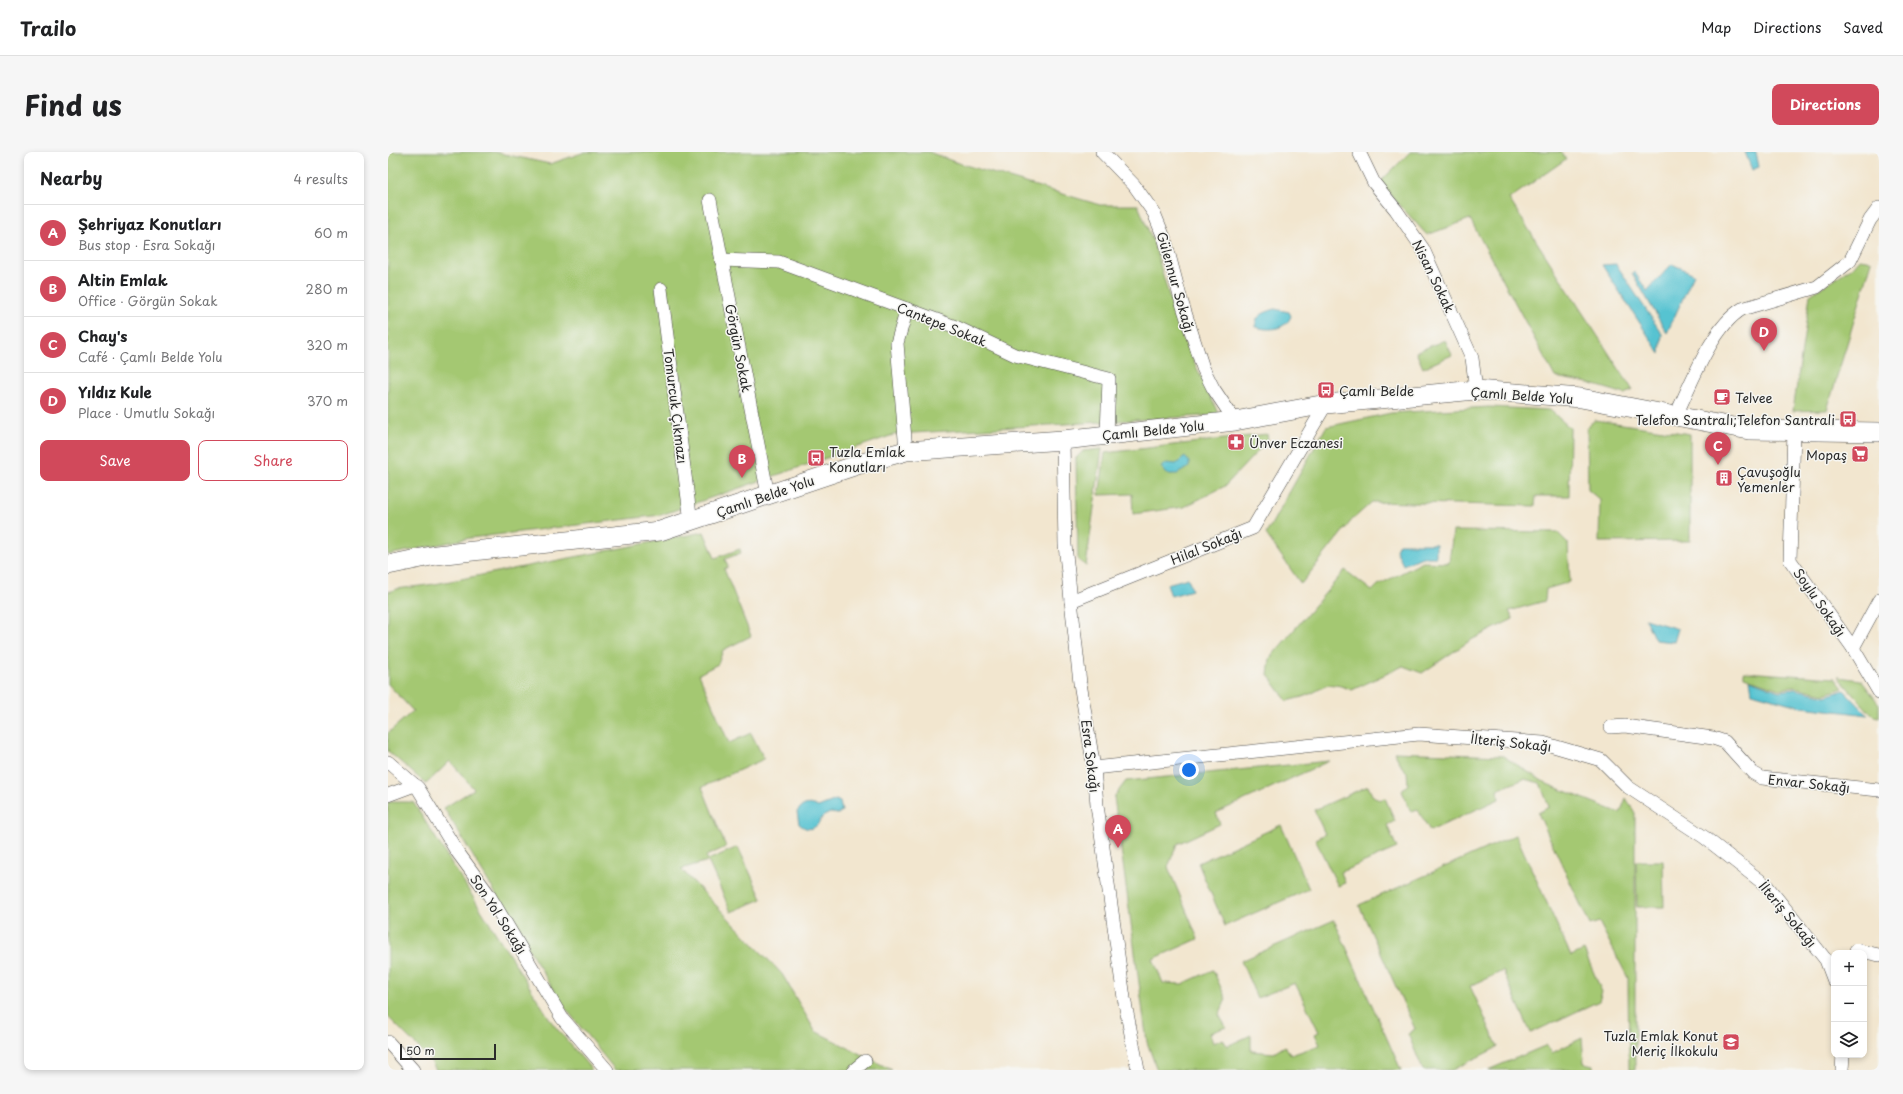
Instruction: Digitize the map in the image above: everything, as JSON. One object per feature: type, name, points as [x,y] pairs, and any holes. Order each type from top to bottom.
[{"type":"street","name":"Gülennur Sokağı","points":[[1102,152],[1134,185],[1154,213],[1165,240],[1187,322],[1203,368],[1213,388],[1235,421]]},
{"type":"street","name":"Nisan Sokak","points":[[1358,152],[1374,183],[1396,210],[1423,249],[1472,358],[1476,390]]},
{"type":"street","name":"Görgün Sokak","points":[[710,200],[768,495]]},
{"type":"street","points":[[1676,415],[1710,344],[1733,314],[1742,309],[1817,287],[1850,261],[1870,220],[1879,208]]},
{"type":"street","name":"Cantepe Sokak","points":[[721,260],[779,262],[956,327],[1015,355],[1108,379],[1107,435]]},
{"type":"street","name":"Tomurcuk Çıkmazı","points":[[661,289],[691,522]]},
{"type":"street","points":[[906,451],[897,343],[907,309]]},
{"type":"street","name":"Çamlı Belde Yolu","points":[[388,565],[436,555],[660,531],[691,522],[866,462],[906,451],[1063,440],[1235,421],[1326,404],[1476,390],[1581,398],[1749,430],[1879,432]]},
{"type":"street","name":"Hilal Sokağı","points":[[1071,601],[1253,528],[1326,404]]},
{"type":"street","name":"Soylu Sokağı","points":[[1794,431],[1790,560],[1853,648],[1879,692]]},
{"type":"street","name":"Esra Sokağı","points":[[1063,440],[1065,545],[1080,683],[1094,768],[1101,836],[1124,998],[1138,1070]]},
{"type":"street","name":"Çamlı Belde Yolu","points":[[388,574],[436,555]]},
{"type":"street","points":[[1853,648],[1879,600]]},
{"type":"street","name":"Envar Sokağı","points":[[1611,728],[1625,726],[1713,738],[1725,742],[1753,773],[1762,778],[1879,790]]},
{"type":"street","name":"İlteriş Sokağı","points":[[1094,768],[1419,734],[1543,743],[1601,760],[1628,787],[1704,837],[1768,886],[1826,960],[1831,973]]},
{"type":"street","name":"Son Yol Sokağı","points":[[388,762],[415,786],[456,850],[488,895],[562,1018],[607,1070]]},
{"type":"street","points":[[388,795],[415,786]]},
{"type":"street","points":[[1867,952],[1879,955]]},
{"type":"street","points":[[388,1042],[413,1070]]},
{"type":"street","points":[[1842,1070],[1843,1058]]},
{"type":"street","points":[[854,1070],[865,1061]]},
{"type":"green space","points":[[388,152],[494,152],[550,164],[585,152],[929,152],[955,162],[1100,205],[1138,205],[1154,244],[1179,330],[1219,415],[896,434],[661,515],[470,538],[388,555]]},
{"type":"green space","points":[[1410,152],[1561,152],[1566,159],[1509,199],[1632,389],[1625,394],[1588,383],[1555,377],[1470,219],[1427,235],[1386,190],[1381,181]]},
{"type":"green space","points":[[1860,259],[1872,261],[1827,410],[1793,411],[1810,295],[1854,266]]},
{"type":"green space","points":[[1445,340],[1452,355],[1423,368],[1416,352]]},
{"type":"green space","points":[[1489,407],[1550,410],[1570,428],[1569,496],[1536,496],[1535,506],[1372,502],[1352,520],[1301,584],[1266,534],[1326,427],[1391,413]]},
{"type":"green space","points":[[1595,420],[1690,434],[1690,541],[1599,542],[1600,500],[1588,490],[1587,427]]},
{"type":"green space","points":[[1267,434],[1268,440],[1225,486],[1184,507],[1133,514],[1132,494],[1099,495],[1105,453]]},
{"type":"green space","points":[[1102,449],[1086,566],[1078,560],[1076,458],[1083,451]]},
{"type":"green space","points":[[1453,531],[1557,532],[1568,543],[1570,582],[1546,589],[1545,601],[1509,611],[1513,619],[1471,640],[1422,673],[1403,666],[1352,690],[1331,685],[1305,696],[1287,701],[1268,675],[1270,658],[1345,570],[1372,591],[1378,585],[1423,562],[1449,563]]},
{"type":"green space","points":[[704,532],[715,558],[740,549],[741,553],[725,559],[728,567],[724,569],[751,636],[723,650],[718,664],[699,674],[729,743],[751,733],[764,759],[702,787],[726,847],[706,856],[708,860],[738,847],[762,899],[731,912],[708,861],[681,869],[782,974],[815,1031],[892,1070],[615,1070],[562,1004],[444,808],[474,789],[450,761],[426,784],[388,751],[388,733],[413,711],[388,684],[388,592],[397,589],[435,584]]},
{"type":"green space","points":[[1744,672],[1835,678],[1843,688],[1825,694],[1794,687],[1779,689],[1744,677]]},
{"type":"green space","points":[[1838,677],[1861,680],[1879,704],[1879,717],[1873,716]]},
{"type":"green space","points":[[1394,752],[1503,756],[1547,784],[1620,813],[1626,798],[1635,813],[1635,1070],[1629,1070],[1628,978],[1599,922],[1590,925],[1538,813],[1549,807],[1540,783],[1524,779],[1497,790],[1499,799],[1430,831],[1418,810],[1411,812],[1402,791],[1408,784],[1407,772],[1402,767]]},
{"type":"green space","points":[[1329,761],[1216,813],[1220,824],[1177,844],[1168,867],[1198,939],[1153,959],[1163,983],[1182,984],[1213,970],[1226,999],[1219,1015],[1226,1027],[1210,1033],[1213,1043],[1223,1039],[1227,1046],[1251,1035],[1251,1051],[1274,1053],[1285,1046],[1291,1055],[1320,1045],[1315,1034],[1319,1032],[1295,983],[1257,998],[1241,961],[1334,920],[1401,1070],[1157,1070],[1147,1042],[1114,797],[1126,781]]},
{"type":"green space","points":[[1368,786],[1372,795],[1379,800],[1385,798],[1395,821],[1387,825],[1397,848],[1341,872],[1345,883],[1338,886],[1315,839],[1325,834],[1314,810]]},
{"type":"green space","points":[[388,802],[413,802],[553,1024],[592,1070],[436,1070],[429,1058],[388,1017]]},
{"type":"green space","points":[[1281,825],[1309,889],[1225,926],[1198,863]]},
{"type":"green space","points":[[1516,835],[1571,956],[1584,950],[1602,992],[1599,1001],[1531,1033],[1503,971],[1470,986],[1498,1047],[1452,1070],[1423,1070],[1408,1034],[1415,1029],[1359,905]]},
{"type":"green space","points":[[1636,861],[1663,861],[1664,907],[1637,907]]},
{"type":"green space","points":[[1582,1038],[1584,1063],[1593,1065],[1593,1070],[1488,1070],[1547,1045],[1552,1053]]},
{"type":"water","points":[[1745,152],[1756,152],[1759,167],[1752,170]]},
{"type":"water","points":[[1616,264],[1662,334],[1660,354],[1602,265]]},
{"type":"water","points":[[1672,264],[1694,274],[1667,333],[1632,273],[1634,271],[1647,291]]},
{"type":"water","points":[[1275,309],[1289,312],[1291,316],[1289,321],[1281,327],[1271,329],[1256,327],[1257,320],[1261,315]]},
{"type":"water","points":[[1185,457],[1189,462],[1189,467],[1177,474],[1167,474],[1161,467],[1167,463],[1176,464]]},
{"type":"water","points":[[1399,544],[1436,544],[1436,557],[1422,557],[1403,565],[1396,550]]},
{"type":"water","points":[[1188,578],[1192,590],[1171,596],[1167,584]]},
{"type":"water","points":[[1645,619],[1678,629],[1674,642],[1655,640]]},
{"type":"water","points":[[1750,680],[1779,691],[1795,689],[1826,696],[1844,690],[1868,715],[1802,707],[1752,693]]},
{"type":"water","points":[[836,800],[840,802],[842,811],[838,814],[830,813],[822,817],[816,826],[810,829],[799,824],[797,812],[801,807],[809,804],[818,807]]},
{"type":"place","name":"Yıldız Kule","points":[[1764,351]]},
{"type":"place","name":"Çamlı Belde","points":[[1326,390]]},
{"type":"place","name":"Telvee","points":[[1722,397]]},
{"type":"place","name":"Telefon Santralı;Telefon Santrali","points":[[1848,419]]},
{"type":"place","name":"Ünver Eczanesi","points":[[1236,442]]},
{"type":"place","name":"Mopaş","points":[[1860,454]]},
{"type":"place","name":"Tuzla Emlak Konutları","points":[[816,458]]},
{"type":"place","name":"Chay's","points":[[1718,465]]},
{"type":"place","name":"Altin Emlak","points":[[742,478]]},
{"type":"place","name":"Çavuşoğlu Yemenler","points":[[1724,478]]},
{"type":"place","name":"Şehriyaz Konutları","points":[[1118,848]]},
{"type":"place","name":"Tuzla Emlak Konut Meriç İlkokulu","points":[[1731,1042]]}]
